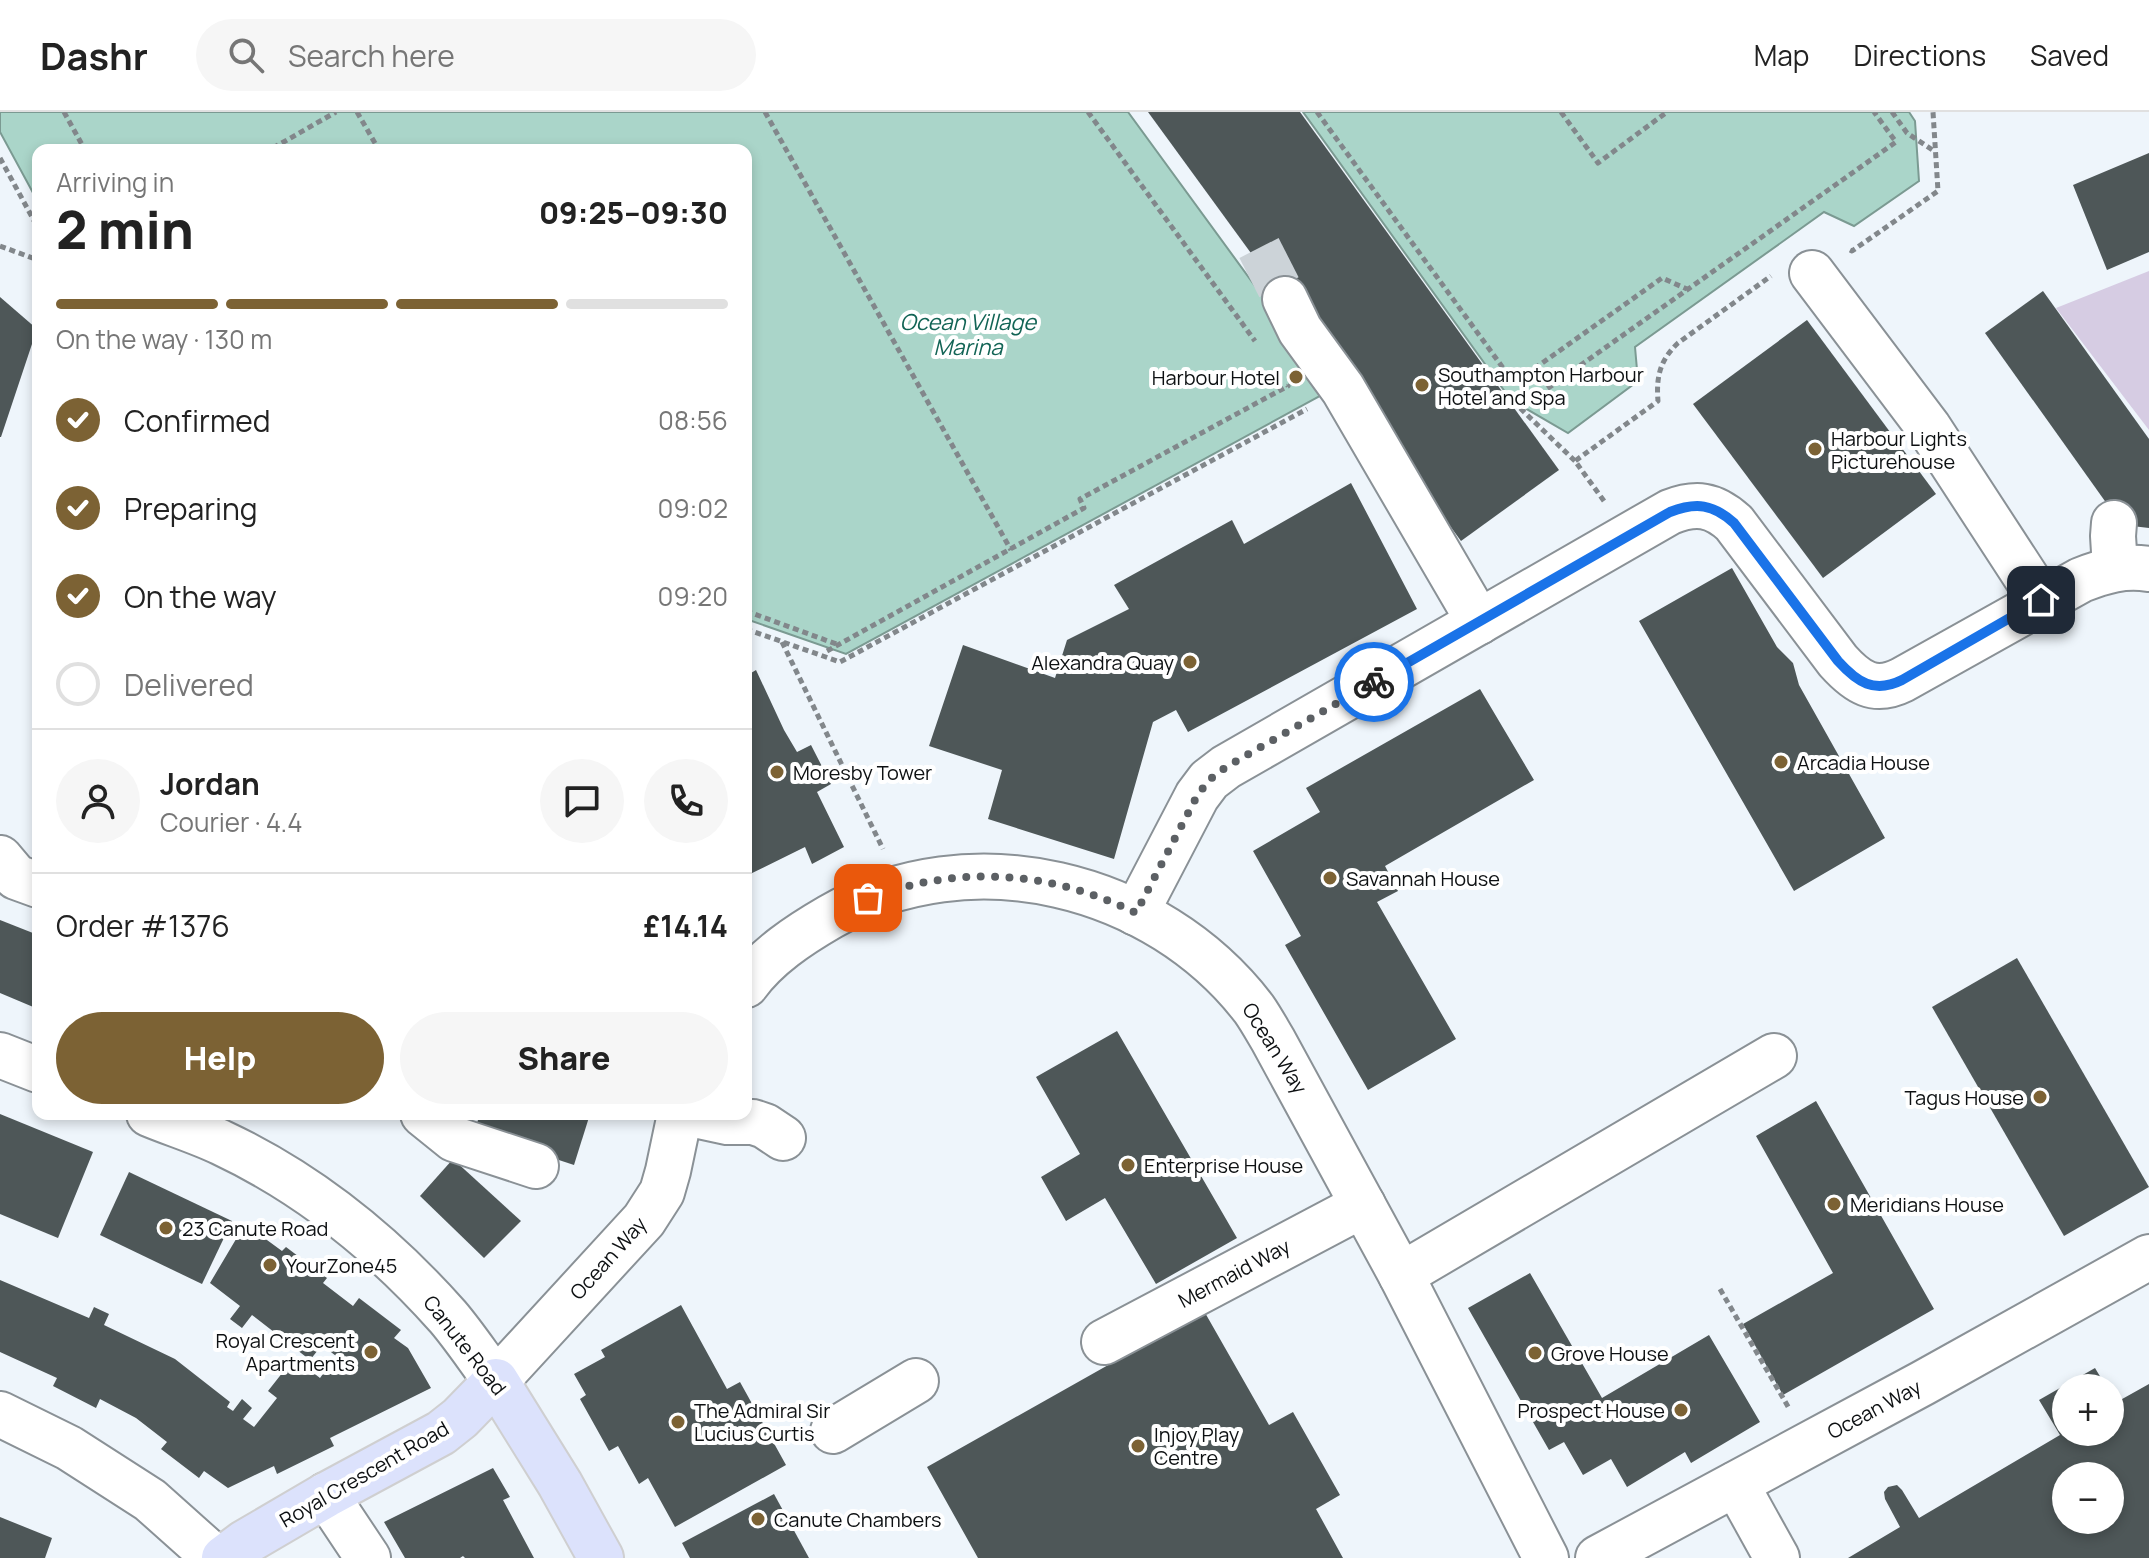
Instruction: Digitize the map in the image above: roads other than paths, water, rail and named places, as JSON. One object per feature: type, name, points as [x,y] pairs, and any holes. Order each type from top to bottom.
[{"type":"main road","name":"Royal Crescent Road","points":[[224,1558],[326,1495],[441,1433],[496,1381]]},
{"type":"main road","name":"Canute Road","points":[[496,1381],[560,1484],[601,1558]]},
{"type":"street","points":[[1808,264],[1929,428],[2041,600]]},
{"type":"street","points":[[1285,299],[1300,330],[1343,389],[1479,622]]},
{"type":"street","points":[[1136,913],[1197,796],[1209,780],[1226,767],[1670,512],[1700,505],[1724,514],[1848,673],[1871,686],[1882,687],[1902,680],[2081,580],[2132,569],[2113,548],[2114,523]]},
{"type":"street","points":[[0,858],[16,877],[32,883]]},
{"type":"street","name":"Ocean Way","points":[[752,978],[768,960],[812,928],[868,898],[929,881],[963,877],[1027,878],[1082,890],[1136,913],[1182,941],[1233,986],[1254,1010],[1273,1040],[1401,1275],[1546,1558]]},
{"type":"street","points":[[0,1055],[32,1068]]},
{"type":"street","points":[[1401,1275],[1774,1056]]},
{"type":"street","name":"Canute Road","points":[[164,1120],[222,1143],[277,1173],[351,1225],[401,1267],[440,1309],[496,1381]]},
{"type":"street","points":[[430,1120],[454,1139],[536,1166]]},
{"type":"street","name":"Ocean Way","points":[[496,1381],[644,1220],[662,1192],[679,1120]]},
{"type":"street","points":[[718,1120],[753,1122],[783,1138]]},
{"type":"street","name":"Mermaid Way","points":[[1104,1342],[1363,1205]]},
{"type":"street","name":"Ocean Way","points":[[1598,1558],[2149,1257]]},
{"type":"street","points":[[833,1431],[916,1381]]},
{"type":"street","points":[[0,1414],[69,1448],[150,1500],[215,1558]]},
{"type":"street","points":[[1736,1484],[1777,1558]]},
{"type":"street","points":[[326,1495],[368,1558]]},
{"type":"water","name":"Ocean Village Marina","points":[[0,112],[1128,112],[1331,390],[846,654],[752,621],[752,144],[32,144],[32,191],[0,132]]},
{"type":"water","points":[[1303,112],[1909,112],[1915,121],[1919,181],[1854,226],[1824,212],[1635,347],[1638,381],[1568,433],[1511,400]]},
{"type":"tunnel","points":[[1259,248],[1285,299]]},
{"type":"place","name":"Harbour Hotel","points":[[1296,377]]},
{"type":"place","name":"Southampton Harbour Hotel and Spa","points":[[1422,385]]},
{"type":"place","name":"Harbour Lights Picturehouse","points":[[1815,449]]},
{"type":"place","name":"Alexandra Quay","points":[[1190,662]]},
{"type":"place","name":"Arcadia House","points":[[1781,762]]},
{"type":"place","name":"Moresby Tower","points":[[777,772]]},
{"type":"place","name":"Savannah House","points":[[1330,878]]},
{"type":"place","name":"Tagus House","points":[[2040,1097]]},
{"type":"place","name":"Enterprise House","points":[[1128,1165]]},
{"type":"place","name":"Meridians House","points":[[1834,1204]]},
{"type":"place","name":"23 Canute Road","points":[[166,1228]]},
{"type":"place","name":"YourZone45","points":[[270,1265]]},
{"type":"place","name":"Royal Crescent Apartments","points":[[371,1352]]},
{"type":"place","name":"Grove House","points":[[1535,1353]]},
{"type":"place","name":"Prospect House","points":[[1681,1410]]},
{"type":"place","name":"The Admiral Sir Lucius Curtis","points":[[678,1422]]},
{"type":"place","name":"Injoy Play Centre","points":[[1138,1446]]},
{"type":"place","name":"Canute Chambers","points":[[758,1519]]}]
